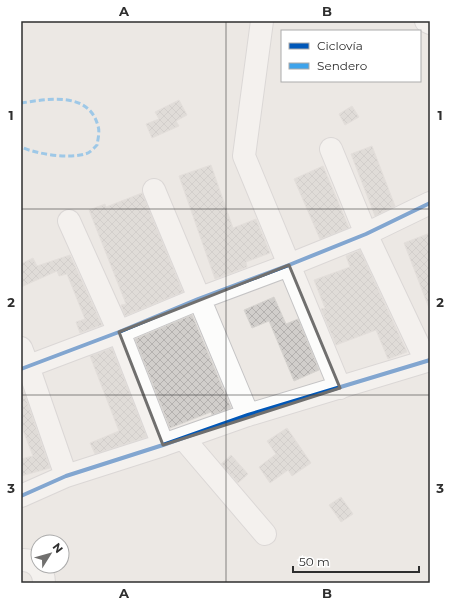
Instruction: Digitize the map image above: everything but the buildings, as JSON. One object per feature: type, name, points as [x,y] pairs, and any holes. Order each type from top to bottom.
[{"type":"street","points":[[262,21],[244,156],[340,388]]},
{"type":"street","points":[[426,21],[430,23]]},
{"type":"street","points":[[21,496],[66,476],[248,415],[428,361],[366,234],[331,149]]},
{"type":"street","points":[[154,190],[198,299],[248,415]]},
{"type":"street","points":[[66,476],[23,361],[119,332],[198,299],[366,234],[430,203]]},
{"type":"street","points":[[70,221],[119,332],[174,441],[265,534]]},
{"type":"street","points":[[21,560],[28,559],[38,566],[44,576],[44,583]]},
{"type":"highlighted area","points":[[289,265],[340,388],[163,445],[119,332]]},
{"type":"marked path","points":[[21,103],[55,99],[77,102],[86,107],[93,115],[99,130],[97,145],[90,152],[85,154],[62,156],[35,152],[21,147]]},
{"type":"cycle path","points":[[21,369],[119,332],[198,299],[366,234],[430,203]]},
{"type":"cycle path","points":[[21,496],[66,476],[163,445],[248,415],[430,360]]}]
